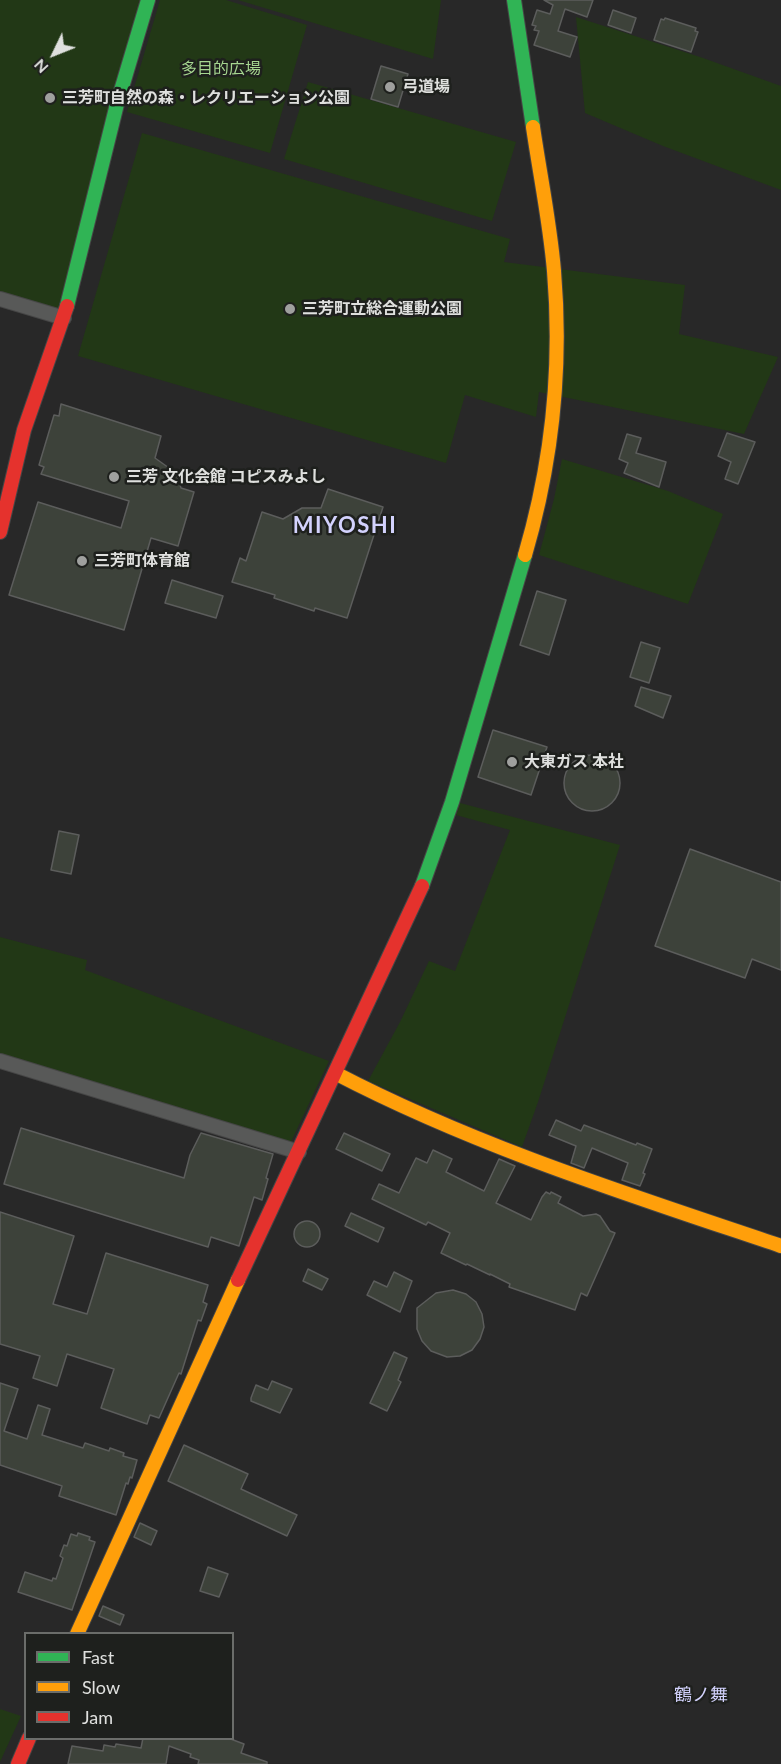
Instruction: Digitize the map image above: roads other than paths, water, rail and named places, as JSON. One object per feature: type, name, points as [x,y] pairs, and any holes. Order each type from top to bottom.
[{"type":"street","points":[[0,532],[24,430],[64,318],[117,104],[148,0]]},
{"type":"street","points":[[78,1632],[196,1370],[425,880],[452,802],[532,529],[547,464],[557,368],[554,271],[514,0]]},
{"type":"street","points":[[0,299],[64,318]]},
{"type":"street","points":[[0,1061],[299,1152]]},
{"type":"street","points":[[335,1073],[381,1097],[566,1174],[781,1246]]},
{"type":"street","points":[[18,1764],[28,1740]]},
{"type":"place","name":"弓道場","points":[[390,87]]},
{"type":"place","name":"三芳町自然の森・レクリエーション公園","points":[[50,98]]},
{"type":"place","name":"三芳町立総合運動公園","points":[[290,309]]},
{"type":"place","name":"三芳 文化会館 コピスみよし","points":[[114,477]]},
{"type":"place","name":"三芳町体育館","points":[[82,561]]},
{"type":"place","name":"大東ガス 本社","points":[[512,762]]},
{"type":"district","name":"MIYOSHI","points":[[345,526]]},
{"type":"district","name":"鶴ノ舞","points":[[701,1695]]},
{"type":"park label","name":"多目的広場","points":[[221,69]]}]
